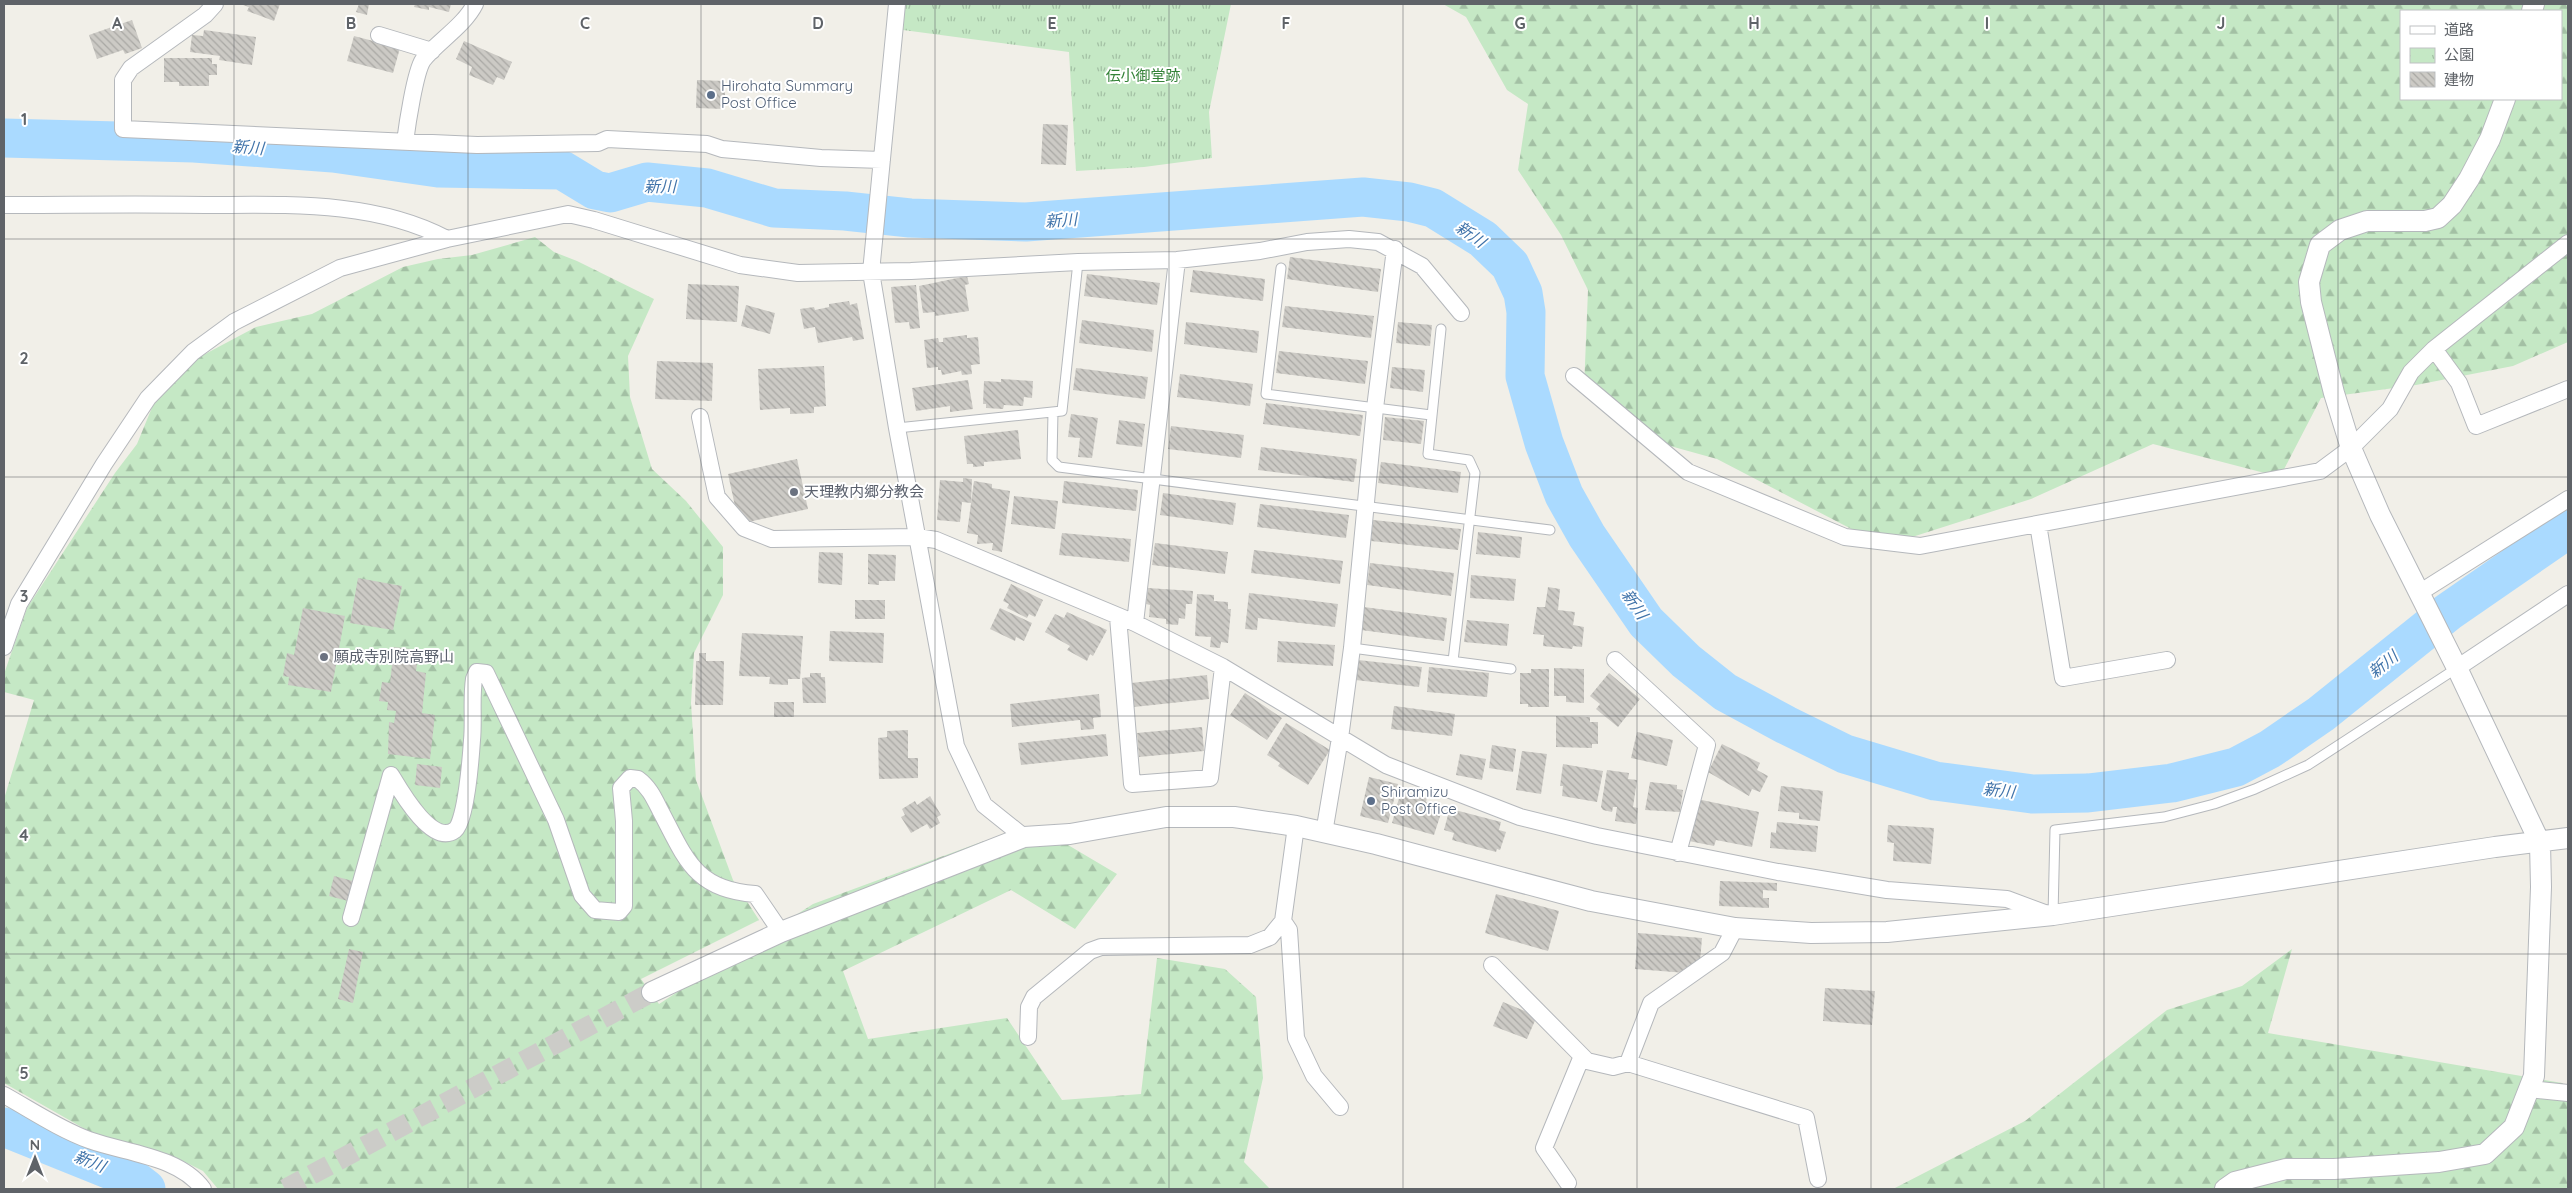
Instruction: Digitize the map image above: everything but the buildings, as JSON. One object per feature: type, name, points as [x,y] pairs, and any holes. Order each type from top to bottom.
[{"type":"street","points":[[215,4],[206,15],[132,68],[127,74],[123,80],[124,129],[477,145],[598,143],[607,139],[707,144],[722,149],[882,165]]},
{"type":"street","points":[[406,142],[407,119],[422,61],[442,44],[475,4]]},
{"type":"street","points":[[897,4],[871,272],[897,428],[956,746],[984,804],[1024,837]]},
{"type":"street","points":[[379,35],[432,51]]},
{"type":"street","points":[[2225,1189],[2235,1182],[2286,1169],[2334,1169],[2439,1162],[2485,1154],[2514,1127],[2534,1076],[2541,887],[2540,843],[2380,515],[2351,448],[2334,393],[2311,302],[2309,282],[2320,245],[2340,230],[2367,221],[2425,221],[2438,218],[2452,205],[2469,179],[2490,139],[2505,100]]},
{"type":"street","points":[[4,205],[312,205],[382,216],[423,227],[447,239]]},
{"type":"street","points":[[4,647],[19,604],[104,464],[148,398],[193,352],[234,322],[340,268],[447,239],[568,214],[594,220],[740,265],[798,273],[871,272],[1078,262],[1177,260],[1260,251],[1307,242],[1349,239],[1378,242],[1395,249],[1422,266],[1461,313]]},
{"type":"street","points":[[1574,376],[1688,472],[1845,537],[1920,546],[2320,471],[2351,448],[2390,409],[2411,372],[2434,349],[2568,244]]},
{"type":"street","points":[[1324,833],[1340,738],[1352,648],[1375,408],[1395,249]]},
{"type":"street","points":[[1134,623],[1177,260]]},
{"type":"street","points":[[2434,349],[2458,383],[2476,426],[2568,389]]},
{"type":"street","points":[[700,417],[717,497],[744,528],[772,539],[917,537],[936,540],[1134,623],[1223,666],[1386,764],[1520,817],[1678,853],[1887,890],[2008,899],[2053,915]]},
{"type":"street","points":[[2420,595],[2568,499]]},
{"type":"street","points":[[2038,524],[2062,678],[2167,660]]},
{"type":"street","points":[[2454,665],[2568,594]]},
{"type":"street","points":[[1118,617],[1132,784],[1210,778],[1223,666]]},
{"type":"street","points":[[1615,660],[1707,745],[1678,853]]},
{"type":"street","points":[[351,918],[391,775],[405,798],[432,828],[448,832],[455,830],[459,825],[464,807],[472,740],[474,678],[477,672],[482,671],[486,672],[496,689],[528,764],[556,820],[582,895],[595,910],[619,912],[624,906],[624,821],[621,788],[630,778],[638,779],[651,792],[690,866],[708,881],[744,893],[755,894],[780,932]]},
{"type":"street","points":[[652,992],[780,932],[1024,837],[1070,834],[1166,817],[1234,817],[1296,826],[1376,844],[1591,901],[1735,928],[1811,933],[1887,932],[2053,915],[2495,847],[2540,843],[2568,838]]},
{"type":"street","points":[[1028,1037],[1029,1006],[1034,997],[1090,951],[1101,947],[1250,945],[1270,937],[1283,921],[1296,826]]},
{"type":"street","points":[[1283,921],[1289,930],[1296,1038],[1314,1076],[1340,1107]]},
{"type":"street","points":[[1628,1063],[1651,1003],[1722,953],[1735,928]]},
{"type":"street","points":[[1492,965],[1587,1061],[1613,1067],[1628,1063],[1806,1118],[1818,1179]]},
{"type":"street","points":[[1568,1184],[1544,1148],[1582,1056]]},
{"type":"street","points":[[2529,1089],[2568,1093]]},
{"type":"street","points":[[4,1095],[88,1139],[177,1168],[196,1181],[202,1189]]},
{"type":"lane","points":[[897,428],[1062,411],[1078,262]]},
{"type":"lane","points":[[1281,268],[1266,394],[1431,415]]},
{"type":"lane","points":[[1441,329],[1428,454],[1469,460],[1475,473],[1453,661]]},
{"type":"lane","points":[[1053,412],[1052,460],[1059,467],[1550,530]]},
{"type":"lane","points":[[1352,648],[1511,669]]},
{"type":"lane","points":[[2053,915],[2054,830],[2164,817],[2214,804],[2255,789],[2308,765],[2454,665]]},
{"type":"green space","name":"伝小御堂跡","points":[[905,4],[1231,4],[1209,112],[1212,158],[1144,167],[1076,171],[1069,52],[903,30]]},
{"type":"green space","points":[[1443,4],[2568,4],[2568,342],[2513,366],[2416,385],[2321,398],[2280,477],[2153,444],[2031,499],[1884,546],[1717,459],[1645,439],[1584,389],[1588,290],[1561,235],[1518,170],[1528,104],[1507,90],[1466,17]]},
{"type":"green space","points":[[535,237],[554,252],[577,261],[654,299],[628,356],[630,397],[652,469],[686,501],[723,547],[723,595],[694,653],[691,703],[696,780],[733,880],[759,920],[641,979],[659,1004],[813,904],[984,841],[1068,845],[1117,874],[1075,929],[1011,890],[843,971],[868,1039],[1007,1018],[1062,1100],[1141,1094],[1157,958],[1225,969],[1256,997],[1263,1078],[1244,1162],[1270,1189],[218,1189],[203,1171],[177,1158],[92,1133],[4,1083],[4,799],[34,700],[4,692],[4,674],[27,608],[115,473],[137,444],[153,405],[192,361],[256,327],[312,314],[403,267],[438,259],[472,255]]},
{"type":"green space","points":[[2292,949],[2268,1033],[2562,1083],[2568,1088],[2568,1189],[1893,1189],[2025,1121],[2167,1010],[2242,986]]},
{"type":"waterway","name":"新川","points":[[4,138],[194,143],[333,153],[438,168],[562,170],[595,190],[610,193],[647,182],[707,188],[774,208],[845,211],[910,218],[1026,222],[1363,197],[1409,202],[1433,208],[1483,239],[1510,265],[1523,293],[1526,312],[1525,376],[1544,443],[1564,495],[1587,536],[1646,622],[1686,661],[1725,692],[1845,754],[1935,781],[2032,794],[2088,793],[2172,783],[2236,767],[2270,749],[2321,714],[2448,612],[2568,529]]},
{"type":"waterway","name":"新川","points":[[4,1127],[133,1179],[146,1189]]},
{"type":"tunnel","points":[[285,1189],[652,992]]},
{"type":"place","name":"Hirohata Summary Post Office","points":[[711,95]]},
{"type":"place","name":"天理教内郷分教会","points":[[794,492]]},
{"type":"place","name":"願成寺別院高野山","points":[[324,657]]},
{"type":"place","name":"Shiramizu Post Office","points":[[1371,801]]}]
